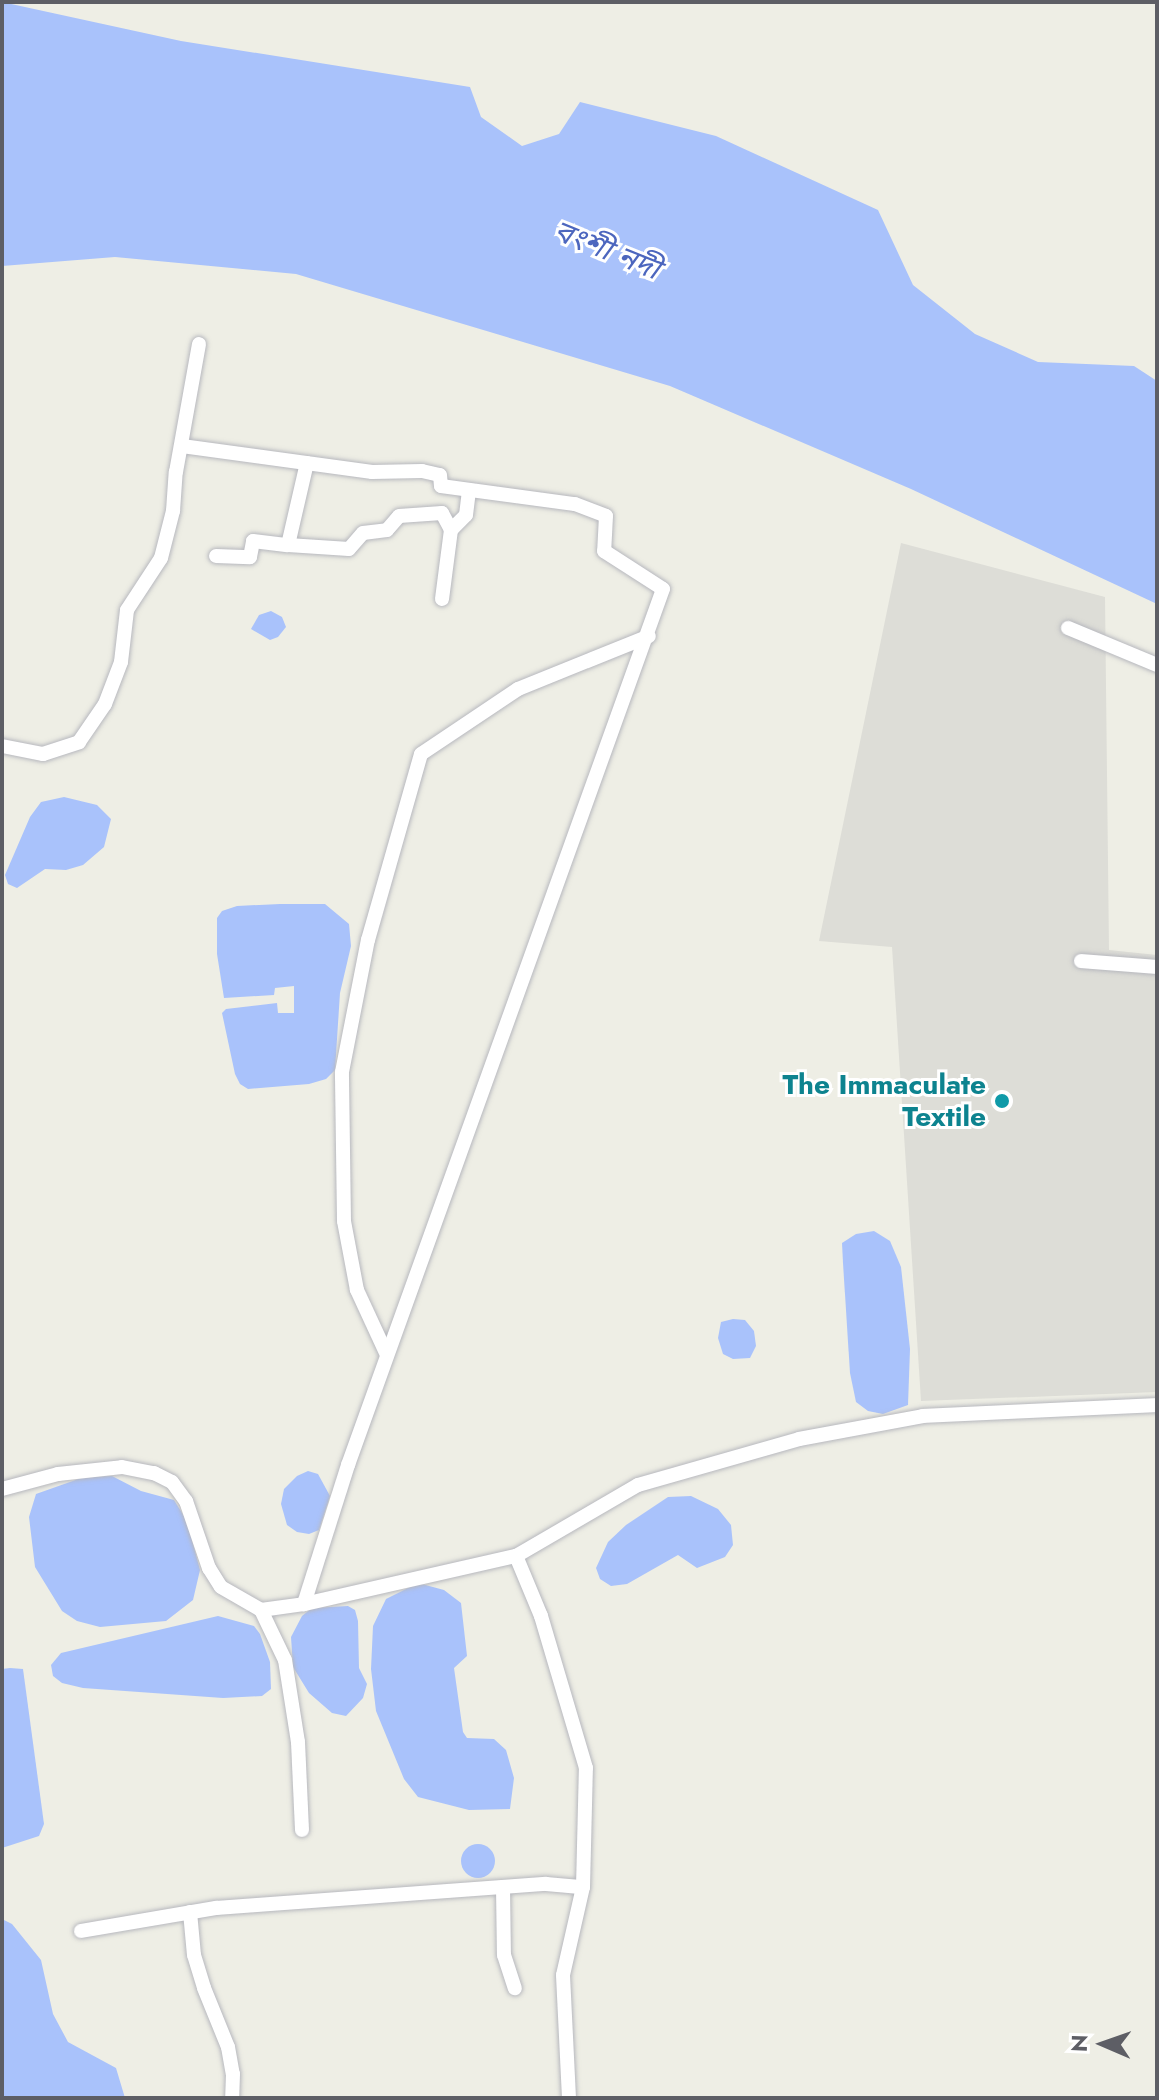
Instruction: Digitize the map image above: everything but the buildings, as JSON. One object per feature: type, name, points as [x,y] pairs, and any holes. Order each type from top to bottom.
[{"type":"street","points":[[2,746],[43,754],[79,742],[105,704],[121,662],[127,610],[161,558],[173,511],[176,472],[199,344]]},
{"type":"street","points":[[182,446],[372,472],[422,471],[440,475],[441,486],[575,504],[606,516],[604,551],[663,589],[649,636],[387,1355],[304,1604]]},
{"type":"street","points":[[288,545],[307,463]]},
{"type":"street","points":[[451,530],[466,515],[469,490]]},
{"type":"street","points":[[216,556],[250,557],[253,541],[349,549],[363,533],[387,530],[399,516],[442,513],[451,530],[442,599]]},
{"type":"street","points":[[1068,628],[1157,665]]},
{"type":"street","points":[[387,1355],[357,1290],[344,1221],[342,1072],[368,940],[421,754],[518,689],[649,636]]},
{"type":"street","points":[[1081,961],[1157,967]]},
{"type":"street","points":[[261,1610],[304,1604],[516,1556],[638,1485],[799,1439],[923,1416],[1157,1405]]},
{"type":"street","points":[[2,1489],[58,1474],[122,1467],[154,1473],[172,1482],[186,1501],[209,1568],[221,1587],[261,1610],[285,1660],[294,1706],[302,1830]]},
{"type":"street","points":[[516,1556],[541,1616],[582,1745],[586,1768],[583,1887],[563,1975],[569,2098]]},
{"type":"street","points":[[81,1931],[190,1912],[503,1887],[583,1887]]},
{"type":"street","points":[[503,1887],[504,1955],[515,1988]]},
{"type":"street","points":[[190,1912],[197,1966],[228,2047],[233,2074],[232,2098]]},
{"type":"shaded area","points":[[901,543],[1105,597],[1109,950],[1157,955],[1157,1392],[921,1401],[892,947],[819,941]]},
{"type":"water","name":"বংশী নদী","points":[[2,2],[181,41],[470,87],[481,117],[522,146],[559,134],[580,102],[716,136],[878,210],[913,285],[975,334],[1038,362],[1134,366],[1157,381],[1157,604],[911,489],[670,386],[296,274],[115,257],[2,266]]},
{"type":"water","points":[[271,611],[282,617],[286,627],[278,637],[270,640],[251,629],[259,615]]},
{"type":"water","points":[[64,797],[97,805],[111,819],[104,847],[83,865],[66,870],[45,869],[17,888],[8,884],[5,875],[30,817],[41,802]]},
{"type":"water","points":[[325,904],[349,924],[351,946],[340,993],[335,1070],[326,1079],[309,1084],[248,1089],[240,1084],[235,1074],[222,1013],[226,1009],[277,1003],[278,1013],[294,1013],[294,986],[275,988],[274,995],[224,998],[217,954],[217,918],[222,911],[237,906]]},
{"type":"water","points":[[874,1231],[890,1241],[901,1267],[910,1349],[908,1405],[883,1414],[868,1411],[856,1402],[850,1373],[842,1243],[856,1234]]},
{"type":"water","points":[[745,1320],[754,1331],[756,1346],[750,1358],[733,1359],[723,1354],[718,1338],[721,1322]]},
{"type":"water","points":[[308,1471],[318,1474],[330,1496],[319,1530],[309,1534],[297,1532],[287,1525],[281,1504],[284,1489],[297,1476]]},
{"type":"water","points":[[112,1476],[141,1491],[174,1500],[187,1521],[200,1570],[193,1600],[166,1621],[100,1627],[77,1621],[62,1611],[35,1567],[29,1517],[36,1494],[84,1477]]},
{"type":"water","points":[[691,1496],[718,1509],[731,1525],[733,1545],[725,1557],[697,1568],[678,1555],[627,1584],[611,1586],[600,1579],[596,1568],[608,1542],[626,1525],[668,1497]]},
{"type":"water","points":[[418,1583],[444,1590],[461,1603],[467,1656],[454,1668],[463,1732],[467,1738],[494,1739],[506,1750],[514,1778],[510,1809],[469,1810],[418,1797],[404,1779],[376,1711],[371,1669],[373,1626],[386,1599]]},
{"type":"water","points":[[348,1606],[355,1610],[358,1621],[359,1668],[367,1684],[363,1698],[346,1716],[332,1713],[309,1693],[293,1667],[291,1637],[302,1616],[312,1608]]},
{"type":"water","points":[[218,1616],[254,1626],[260,1634],[270,1662],[271,1689],[262,1696],[223,1698],[83,1688],[62,1683],[53,1676],[51,1665],[61,1653]]},
{"type":"water","points":[[2,1669],[23,1669],[44,1824],[39,1836],[2,1848]]},
{"type":"water","points":[[478,1844],[490,1849],[495,1861],[490,1873],[478,1878],[466,1873],[461,1861],[466,1849]]},
{"type":"water","points":[[2,1919],[12,1924],[41,1960],[53,2014],[68,2042],[116,2068],[125,2098],[2,2098]]},
{"type":"place","name":"The Immaculate Textile","points":[[1002,1101]]}]
